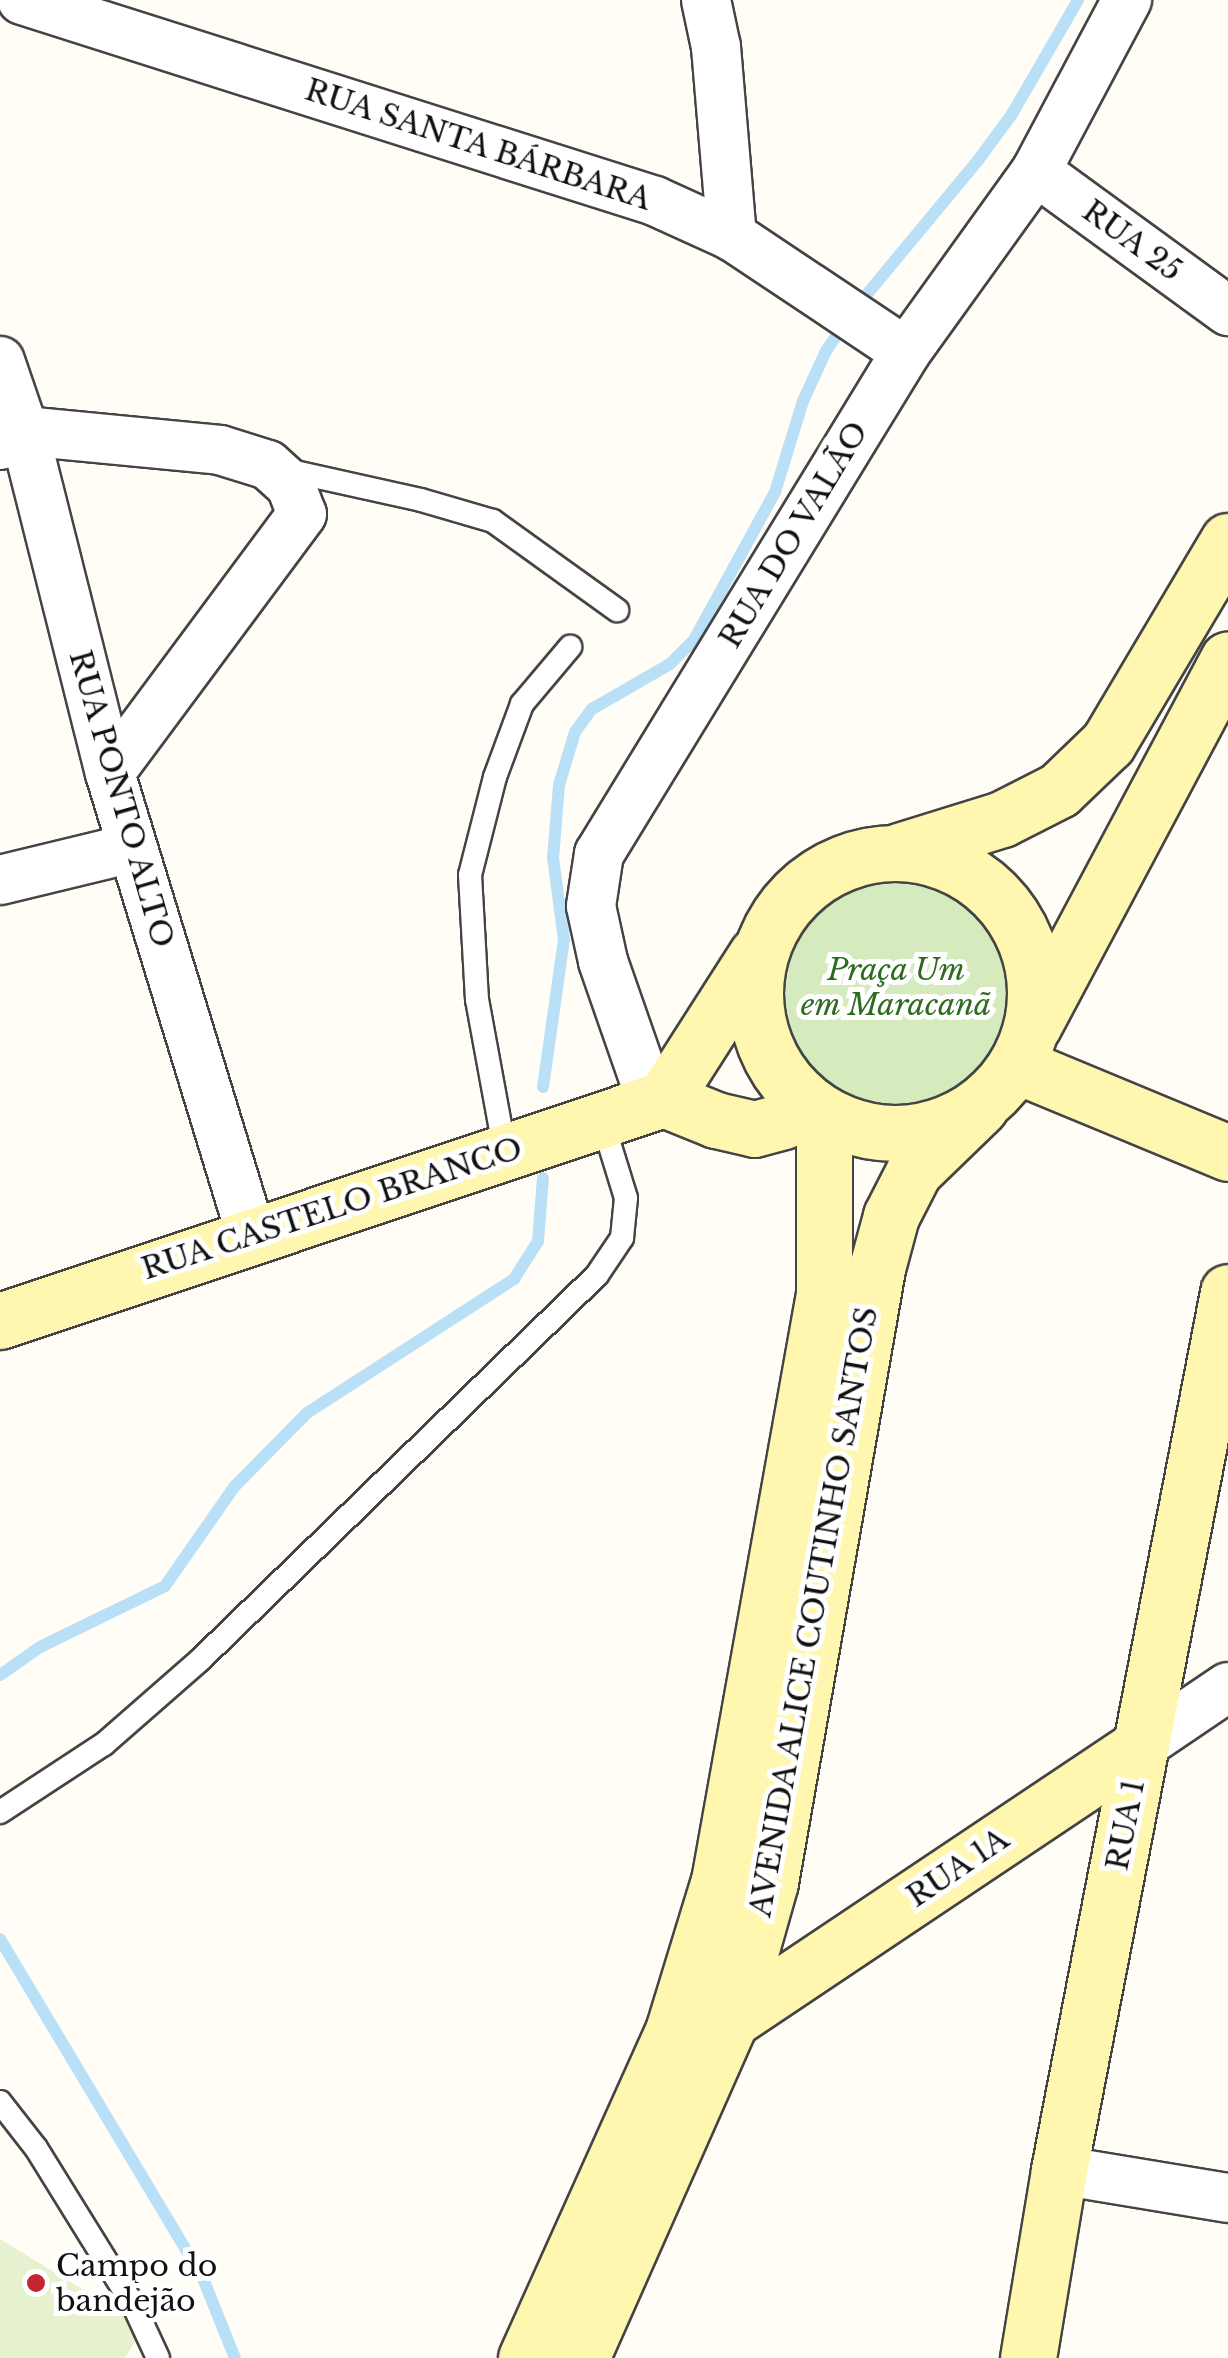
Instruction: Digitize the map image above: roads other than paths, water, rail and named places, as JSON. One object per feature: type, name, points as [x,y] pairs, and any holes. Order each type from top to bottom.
[{"type":"main road","points":[[826,1183],[805,1157],[754,1129],[639,1107],[758,952],[788,898],[838,862],[899,851],[1002,820],[1059,790],[1108,743],[1228,541]]},
{"type":"main road","points":[[758,952],[754,1008],[770,1060],[815,1109],[876,1133],[930,1130],[980,1107],[1024,1047],[1228,660]]},
{"type":"main road","points":[[899,851],[948,862],[991,890],[1021,930],[1035,979],[1024,1047]]},
{"type":"main road","points":[[1024,1047],[1228,1153]]},
{"type":"main road","name":"RUA CASTELO BRANCO","points":[[0,1321],[639,1107]]},
{"type":"main road","name":"AVENIDA ALICE COUTINHO SANTOS","points":[[526,2358],[708,2010],[770,1882],[876,1268],[891,1216],[914,1171],[980,1107]]},
{"type":"main road","points":[[754,1129],[815,1109]]},
{"type":"main road","name":"AVENIDA ALICE COUTINHO SANTOS","points":[[581,2358],[708,2010],[719,1880],[824,1294],[826,1183],[815,1109]]},
{"type":"main road","name":"RUA 1","points":[[1028,2358],[1059,2170],[1228,1292]]},
{"type":"main road","name":"RUA 1A","points":[[708,2010],[1141,1746]]},
{"type":"street","name":"RUA SANTA BÁRBARA","points":[[22,0],[655,201],[732,236],[889,342]]},
{"type":"street","points":[[706,0],[716,47],[732,236]]},
{"type":"street","name":"RUA DO VALÃO","points":[[639,1107],[591,906],[598,854],[889,342],[1036,171],[1126,0]]},
{"type":"street","name":"RUA 25","points":[[1036,171],[1228,311]]},
{"type":"street","name":"RUA PONTO ALTO","points":[[0,361],[12,438],[251,1235]]},
{"type":"street","points":[[12,438],[220,450],[268,465],[291,486],[302,514],[110,773]]},
{"type":"street","points":[[0,880],[132,848]]},
{"type":"street","name":"RUA 1A","points":[[1141,1746],[1228,1687]]},
{"type":"street","points":[[1059,2170],[1228,2198]]},
{"type":"lane","points":[[268,465],[493,521],[618,610]]},
{"type":"lane","points":[[505,1152],[476,1000],[470,875],[496,777],[522,704],[570,648]]},
{"type":"lane","points":[[0,1812],[104,1744],[200,1660],[597,1275],[622,1238],[639,1107]]},
{"type":"lane","points":[[0,2102],[36,2148],[134,2306],[158,2358]]},
{"type":"waterway","points":[[543,1087],[564,940],[553,858],[559,785],[575,732],[592,709],[670,664],[694,640],[775,492],[803,401],[826,351],[853,311],[1012,114],[1078,0]]},
{"type":"waterway","points":[[0,1675],[40,1647],[165,1586],[234,1487],[307,1413],[514,1279],[538,1241],[543,1178]]},
{"type":"waterway","points":[[0,1939],[202,2276],[235,2358]]},
{"type":"place","name":"Campo do bandejão","points":[[36,2283]]},
{"type":"park label","name":"Praça Um em Maracanã","points":[[896,987]]}]
